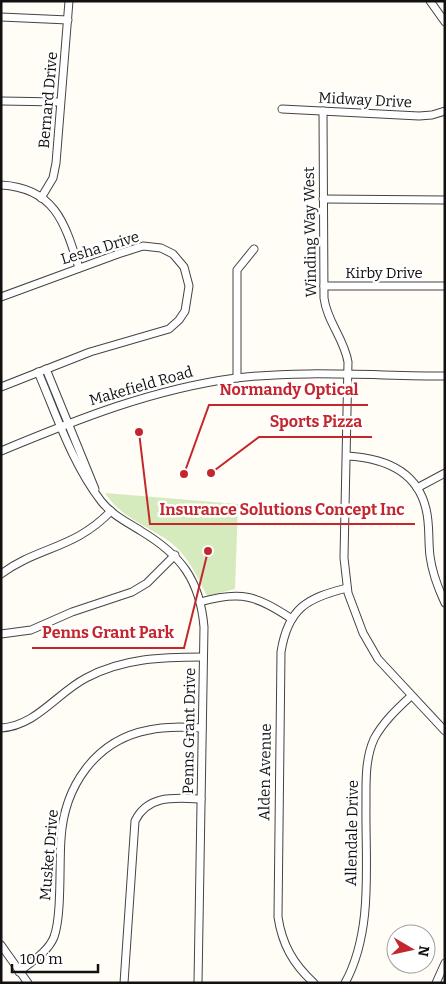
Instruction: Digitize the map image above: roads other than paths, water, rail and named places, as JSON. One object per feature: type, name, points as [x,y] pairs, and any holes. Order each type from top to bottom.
[{"type":"street","name":"Bernard Drive","points":[[41,198],[55,172],[69,1]]},
{"type":"street","points":[[430,1],[445,22]]},
{"type":"street","points":[[1,17],[68,20]]},
{"type":"street","points":[[1,101],[60,102]]},
{"type":"street","name":"Midway Drive","points":[[282,109],[419,116],[445,111]]},
{"type":"street","name":"Winding Way West","points":[[323,112],[325,307],[332,327],[346,352],[348,376],[344,558],[347,588],[356,618],[371,649],[411,696],[445,731]]},
{"type":"street","points":[[1,185],[23,188],[53,206],[61,219],[78,268]]},
{"type":"street","points":[[323,200],[445,200]]},
{"type":"street","name":"Lesha Drive","points":[[1,297],[143,246],[168,250],[180,261],[187,274],[188,300],[185,311],[179,320],[165,331],[116,343],[1,388]]},
{"type":"street","points":[[237,378],[237,270],[254,249]]},
{"type":"street","name":"Kirby Drive","points":[[324,286],[445,286]]},
{"type":"street","name":"Penns Grant Drive","points":[[46,369],[98,497]]},
{"type":"street","name":"Penns Grant Drive","points":[[38,372],[80,472],[110,511],[175,555],[192,579],[200,602],[203,657],[198,983]]},
{"type":"street","name":"Makefield Road","points":[[1,451],[68,423],[166,391],[237,378],[445,376]]},
{"type":"street","points":[[347,456],[371,458],[390,464],[405,474],[417,488],[426,510],[432,566],[445,603]]},
{"type":"street","points":[[417,488],[445,473]]},
{"type":"street","points":[[1,574],[84,535],[98,525],[110,511]]},
{"type":"street","points":[[1,634],[31,630],[72,612],[132,592],[146,583],[175,555]]},
{"type":"street","name":"Alden Avenue","points":[[314,983],[298,968],[285,948],[279,928],[277,907],[281,652],[286,630],[292,619],[314,597],[347,588]]},
{"type":"street","points":[[200,602],[227,595],[251,596],[292,619]]},
{"type":"street","points":[[1,728],[24,723],[74,685],[108,668],[146,659],[203,657]]},
{"type":"street","name":"Allendale Drive","points":[[345,983],[356,960],[363,934],[366,782],[369,755],[375,738],[385,722],[411,696]]},
{"type":"street","name":"Musket Drive","points":[[19,972],[40,955],[54,937],[64,811],[74,786],[84,770],[111,746],[139,732],[156,728],[202,728]]},
{"type":"street","points":[[124,983],[131,850],[135,821],[143,809],[159,800],[201,799]]},
{"type":"street","points":[[1,945],[28,983]]},
{"type":"street","points":[[436,983],[445,963]]},
{"type":"place","name":"Insurance Solutions Concept Inc","points":[[139,432]]},
{"type":"place","name":"Sports Pizza","points":[[211,473]]},
{"type":"place","name":"Normandy Optical","points":[[184,474]]},
{"type":"place","name":"Penns Grant Park","points":[[208,551]]}]
